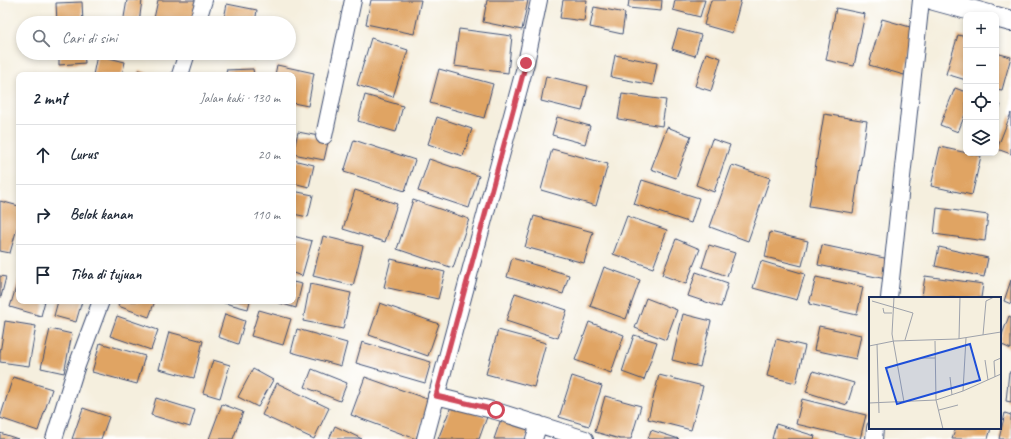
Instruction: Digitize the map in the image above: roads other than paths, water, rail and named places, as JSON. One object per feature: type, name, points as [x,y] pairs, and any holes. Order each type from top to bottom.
[{"type":"street","points":[[199,16],[204,0]]},
{"type":"street","points":[[324,136],[353,0]]},
{"type":"street","points":[[425,439],[526,63],[539,0]]},
{"type":"street","points":[[889,297],[921,0]]},
{"type":"street","points":[[934,0],[978,12]]},
{"type":"street","points":[[999,18],[1011,21]]},
{"type":"street","points":[[181,72],[185,60]]},
{"type":"street","points":[[54,439],[76,368],[100,304]]},
{"type":"street","points":[[436,396],[496,410],[537,432],[584,439]]},
{"type":"street","points":[[874,439],[875,429]]}]
